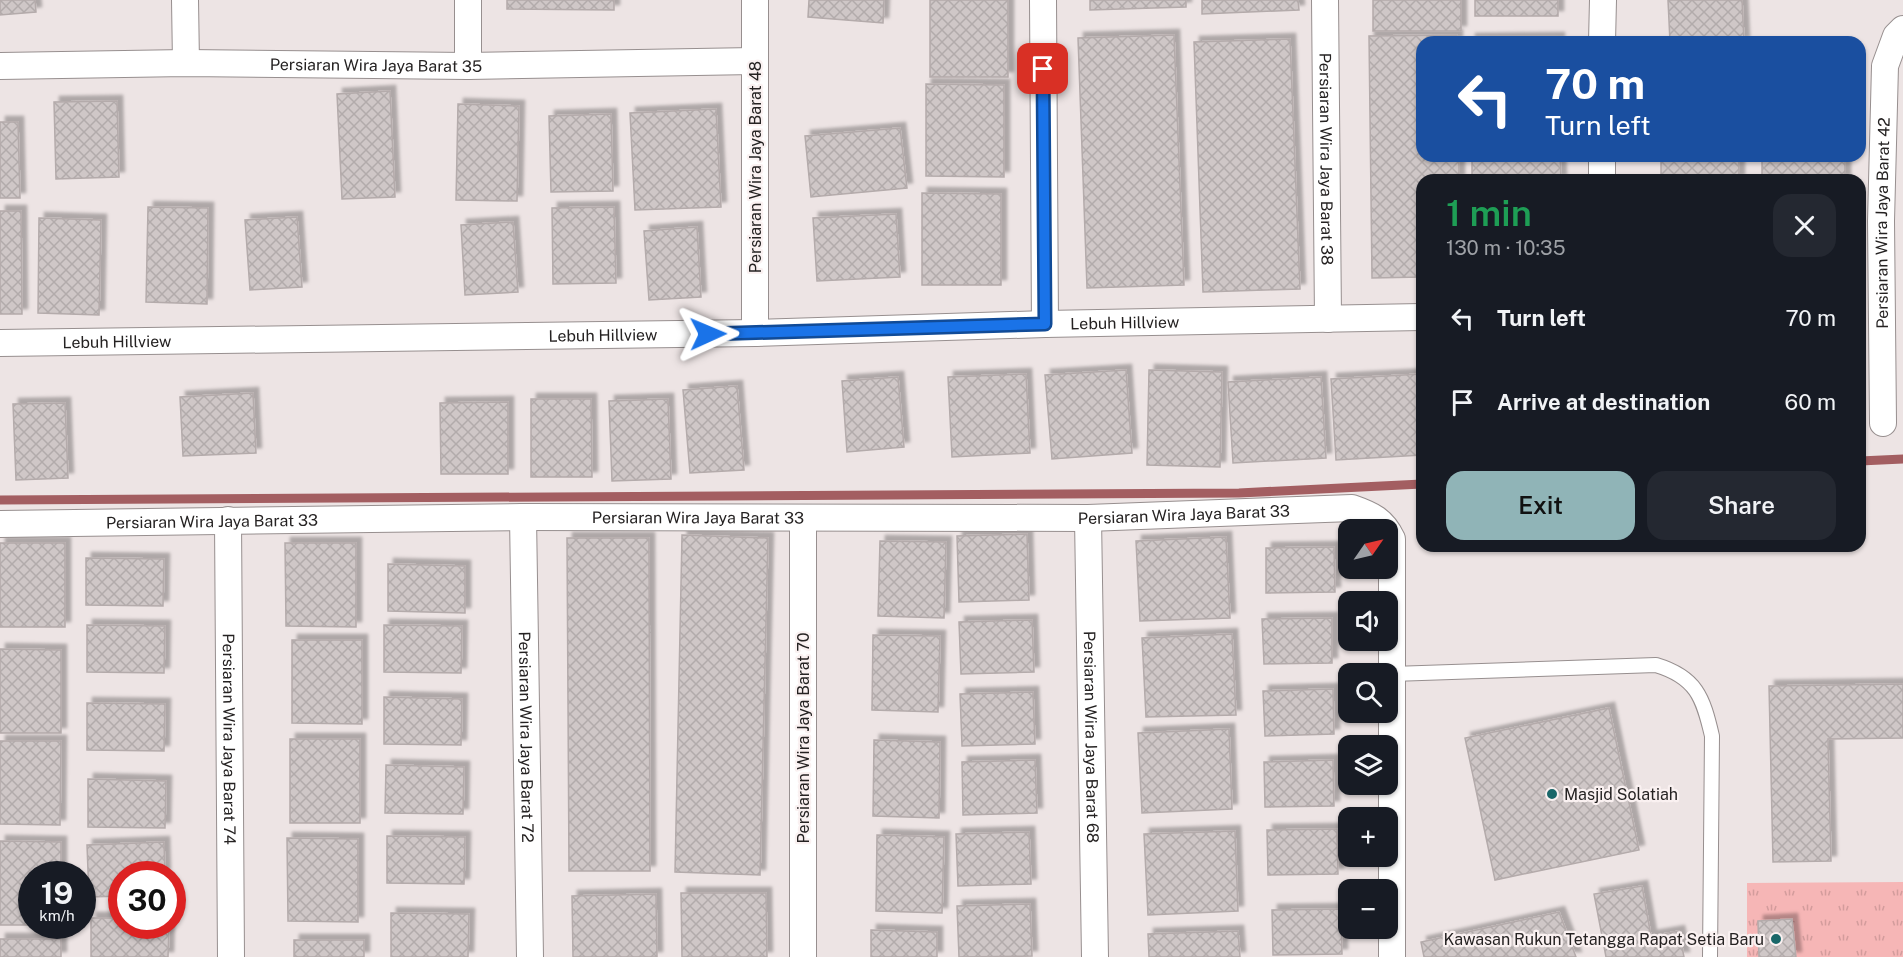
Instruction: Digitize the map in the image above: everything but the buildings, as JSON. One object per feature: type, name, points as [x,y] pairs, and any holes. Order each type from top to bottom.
[{"type":"street","points":[[185,0],[186,63]]},
{"type":"street","points":[[468,0],[468,66]]},
{"type":"street","name":"Persiaran Wira Jaya Barat 48","points":[[755,0],[755,333]]},
{"type":"street","points":[[1043,0],[1045,324]]},
{"type":"street","name":"Persiaran Wira Jaya Barat 38","points":[[1325,0],[1328,319]]},
{"type":"street","points":[[1602,36],[1603,0]]},
{"type":"street","name":"Persiaran Wira Jaya Barat 42","points":[[1883,423],[1881,221],[1885,66],[1896,36],[1903,29]]},
{"type":"street","name":"Persiaran Wira Jaya Barat 35","points":[[0,66],[186,63],[468,66],[754,61]]},
{"type":"street","name":"Lebuh Hillview","points":[[0,343],[755,333],[1045,324],[1416,317]]},
{"type":"street","name":"Persiaran Wira Jaya Barat 33","points":[[0,524],[523,517],[1088,518],[1352,508],[1374,516],[1386,526],[1392,539],[1392,663]]},
{"type":"street","name":"Persiaran Wira Jaya Barat 72","points":[[523,517],[530,957]]},
{"type":"street","name":"Persiaran Wira Jaya Barat 70","points":[[803,518],[803,957]]},
{"type":"street","name":"Persiaran Wira Jaya Barat 68","points":[[1088,518],[1095,957]]},
{"type":"street","name":"Persiaran Wira Jaya Barat 74","points":[[228,520],[231,957]]},
{"type":"street","points":[[1392,723],[1392,957]]},
{"type":"lane","points":[[1398,674],[1656,665],[1675,671],[1695,687],[1706,709],[1712,736],[1710,957]]},
{"type":"green space","points":[[1903,882],[1903,957],[1747,957],[1747,883]]},
{"type":"waterway","points":[[1866,461],[1903,459]]},
{"type":"waterway","points":[[0,500],[1239,493],[1416,484]]},
{"type":"place","name":"Masjid Solatiah","points":[[1552,794]]},
{"type":"place","name":"Kawasan Rukun Tetangga Rapat Setia Baru","points":[[1776,939]]},
{"type":"route","points":[[708,334],[1045,324],[1043,69]]}]
